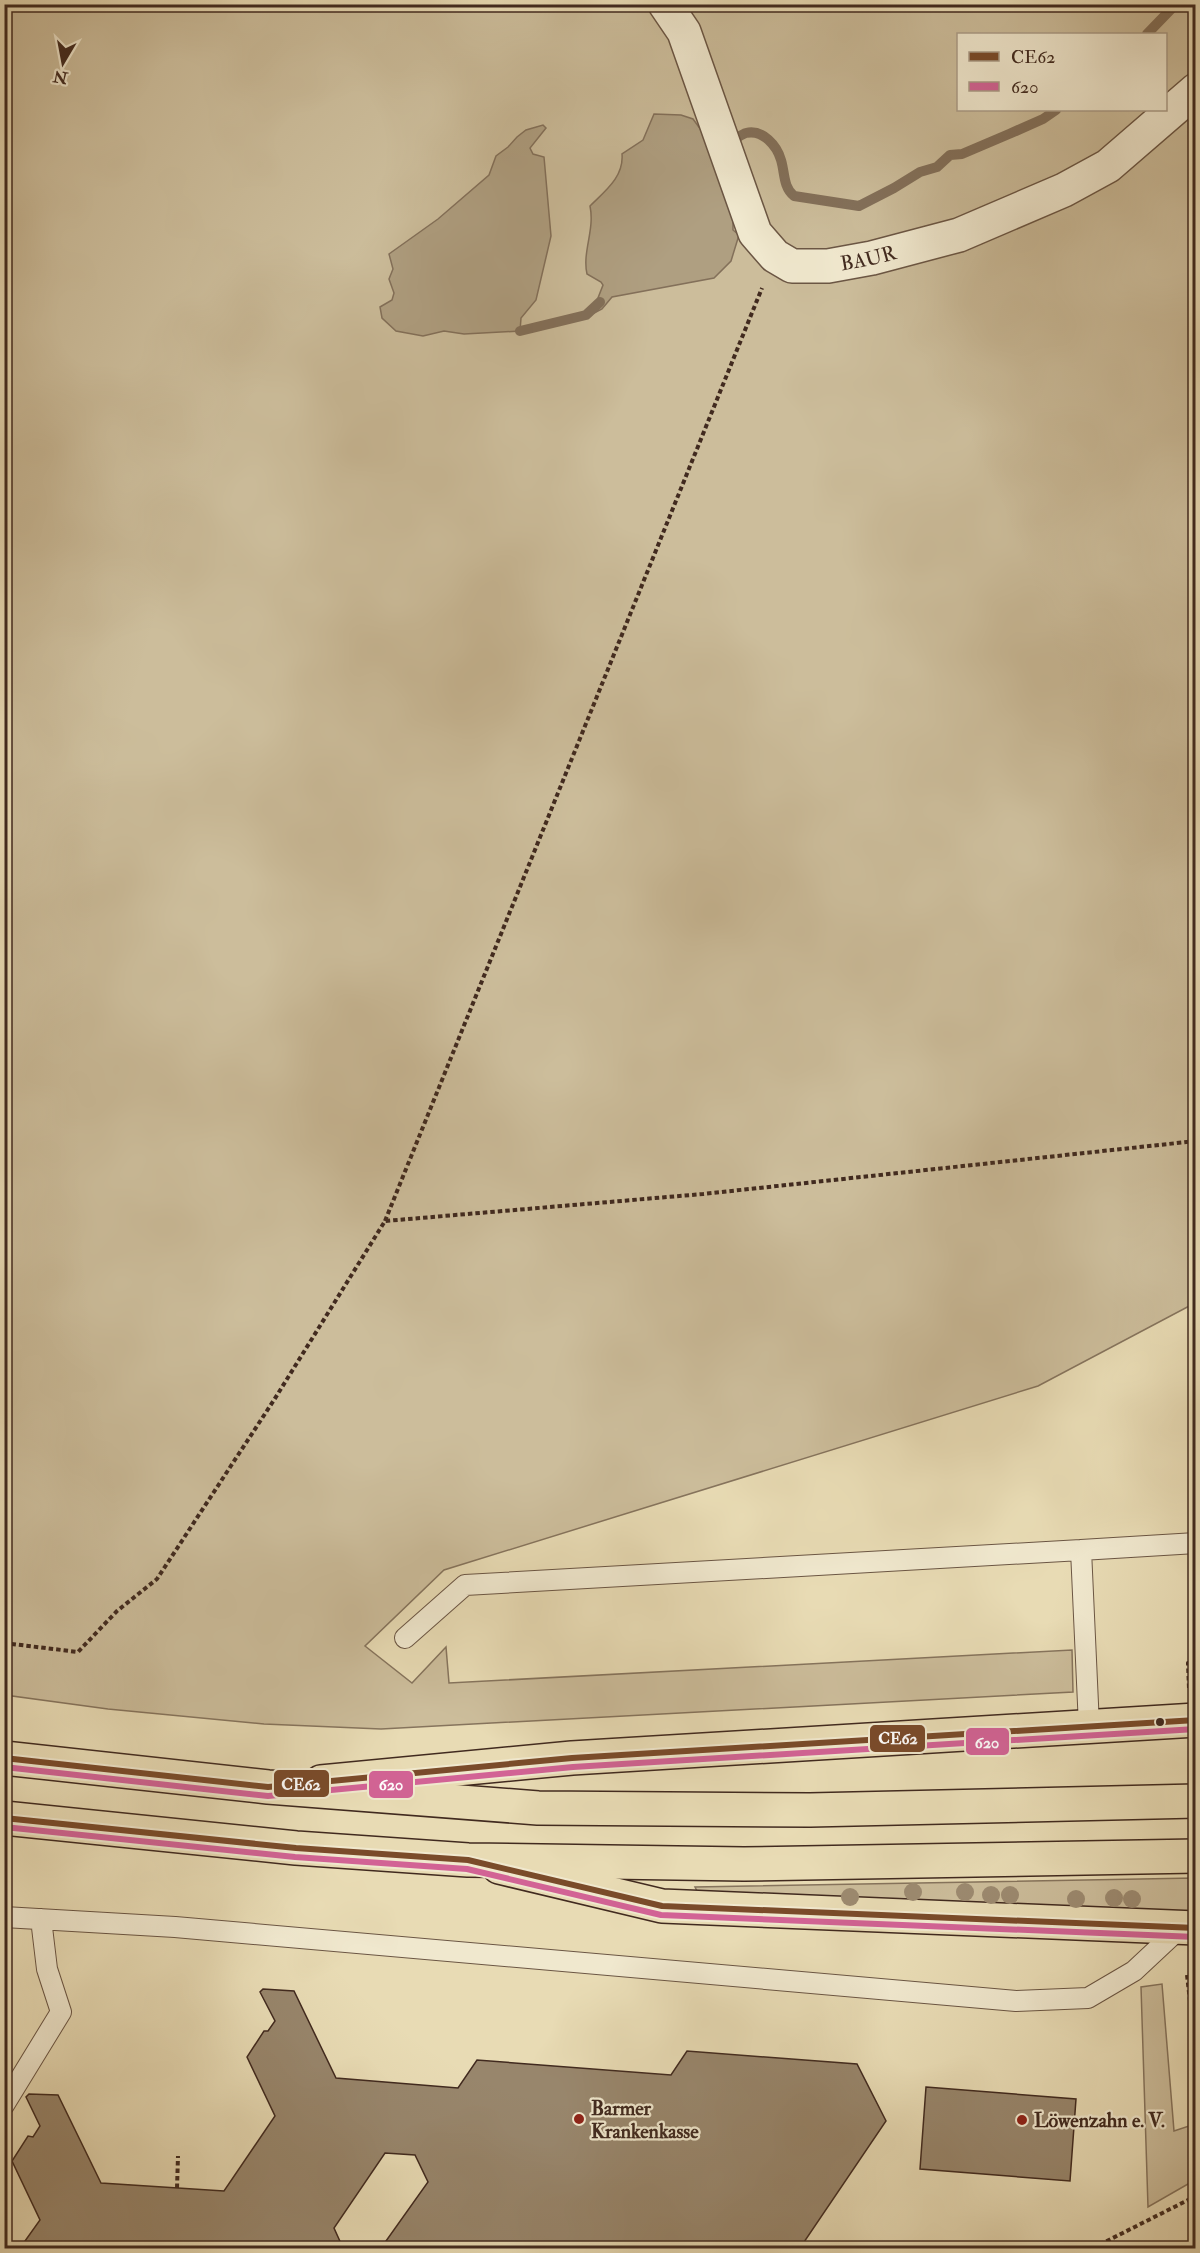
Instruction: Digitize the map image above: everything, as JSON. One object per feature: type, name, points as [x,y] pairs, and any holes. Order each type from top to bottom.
[{"type":"main road","points":[[268,1787],[572,1758],[1089,1726],[1193,1707]]},
{"type":"main road","points":[[4,1758],[268,1787],[538,1808],[810,1810],[1196,1802]]},
{"type":"main road","points":[[4,1818],[296,1848],[468,1860],[744,1864],[1196,1857]]},
{"type":"main road","points":[[468,1860],[662,1906],[1188,1928]]},
{"type":"street","name":"BAUR","points":[[665,4],[684,32],[755,233],[775,256],[792,266],[828,266],[872,258],[959,235],[1064,190],[1108,166],[1196,90]]},
{"type":"lane","points":[[405,1638],[465,1585],[1196,1544]]},
{"type":"lane","points":[[1081,1550],[1089,1726]]},
{"type":"lane","points":[[4,1917],[175,1927],[1016,2001],[1088,1998],[1134,1971],[1188,1928]]},
{"type":"lane","points":[[4,2105],[61,2012],[47,1969],[41,1919]]},
{"type":"path","points":[[4,1643],[78,1652],[117,1611],[157,1579],[274,1400],[385,1221],[775,256]]},
{"type":"path","points":[[385,1221],[703,1194],[1196,1141]]},
{"type":"path","points":[[1193,1707],[1188,1663],[1196,1662]]},
{"type":"path","points":[[1187,1975],[1196,2053]]},
{"type":"path","points":[[177,2188],[178,2156]]},
{"type":"path","points":[[1094,2248],[1196,2196]]},
{"type":"shaded area","points":[[5,5],[1195,5],[1195,1303],[1038,1386],[444,1570],[365,1646],[412,1683],[446,1647],[449,1683],[1072,1650],[1073,1692],[381,1729],[264,1724],[108,1709],[5,1695]]},
{"type":"shaded area","points":[[654,114],[681,115],[693,119],[704,134],[733,210],[733,230],[739,235],[731,261],[714,278],[612,297],[602,309],[594,313],[590,310],[596,303],[603,285],[587,274],[590,206],[617,177],[622,154],[643,140]]},
{"type":"shaded area","points":[[543,125],[546,128],[530,148],[533,154],[544,157],[551,236],[536,300],[521,318],[520,331],[464,334],[444,331],[423,336],[396,331],[382,318],[380,307],[392,300],[394,293],[389,279],[393,269],[389,254],[438,219],[489,175],[496,156],[517,137],[526,130]]},
{"type":"shaded area","points":[[1195,1878],[1195,1913],[698,1893],[695,1887]]},
{"type":"shaded area","points":[[1162,1984],[1174,2131],[1195,2124],[1195,2180],[1148,2207],[1141,1987]]},
{"type":"building","name":"Barmer Krankenkasse","points":[[263,1989],[294,1991],[336,2078],[458,2088],[477,2060],[671,2075],[687,2051],[857,2064],[886,2121],[800,2248],[381,2248],[428,2182],[415,2155],[385,2153],[334,2228],[343,2248],[20,2248],[40,2220],[12,2161],[28,2136],[33,2137],[40,2126],[26,2097],[29,2094],[58,2095],[101,2183],[224,2191],[275,2116],[247,2057],[264,2031],[268,2031],[275,2021],[260,1992]]},
{"type":"building","points":[[926,2087],[1076,2099],[1070,2181],[920,2169]]},
{"type":"waterway","points":[[1148,33],[1176,4]]},
{"type":"waterway","points":[[733,140],[752,132],[763,136],[773,144],[779,155],[786,184],[794,196],[859,206],[920,172],[937,167],[950,155],[962,154],[1043,119],[1055,111]]},
{"type":"waterway","points":[[520,331],[586,315],[600,302]]},
{"type":"transit line","name":"CE62","points":[[4,1758],[268,1787],[572,1758],[1196,1720]]},
{"type":"transit line","name":"620","points":[[4,1767],[268,1796],[573,1767],[1196,1729]]},
{"type":"transit line","name":"CE62","points":[[4,1818],[296,1848],[468,1860],[662,1906],[1196,1928]]},
{"type":"transit line","name":"620","points":[[4,1827],[295,1857],[467,1869],[661,1915],[1196,1937]]},
{"type":"place","name":"Barmer Krankenkasse","points":[[579,2119]]},
{"type":"place","name":"Löwenzahn e. V.","points":[[1022,2120]]}]
